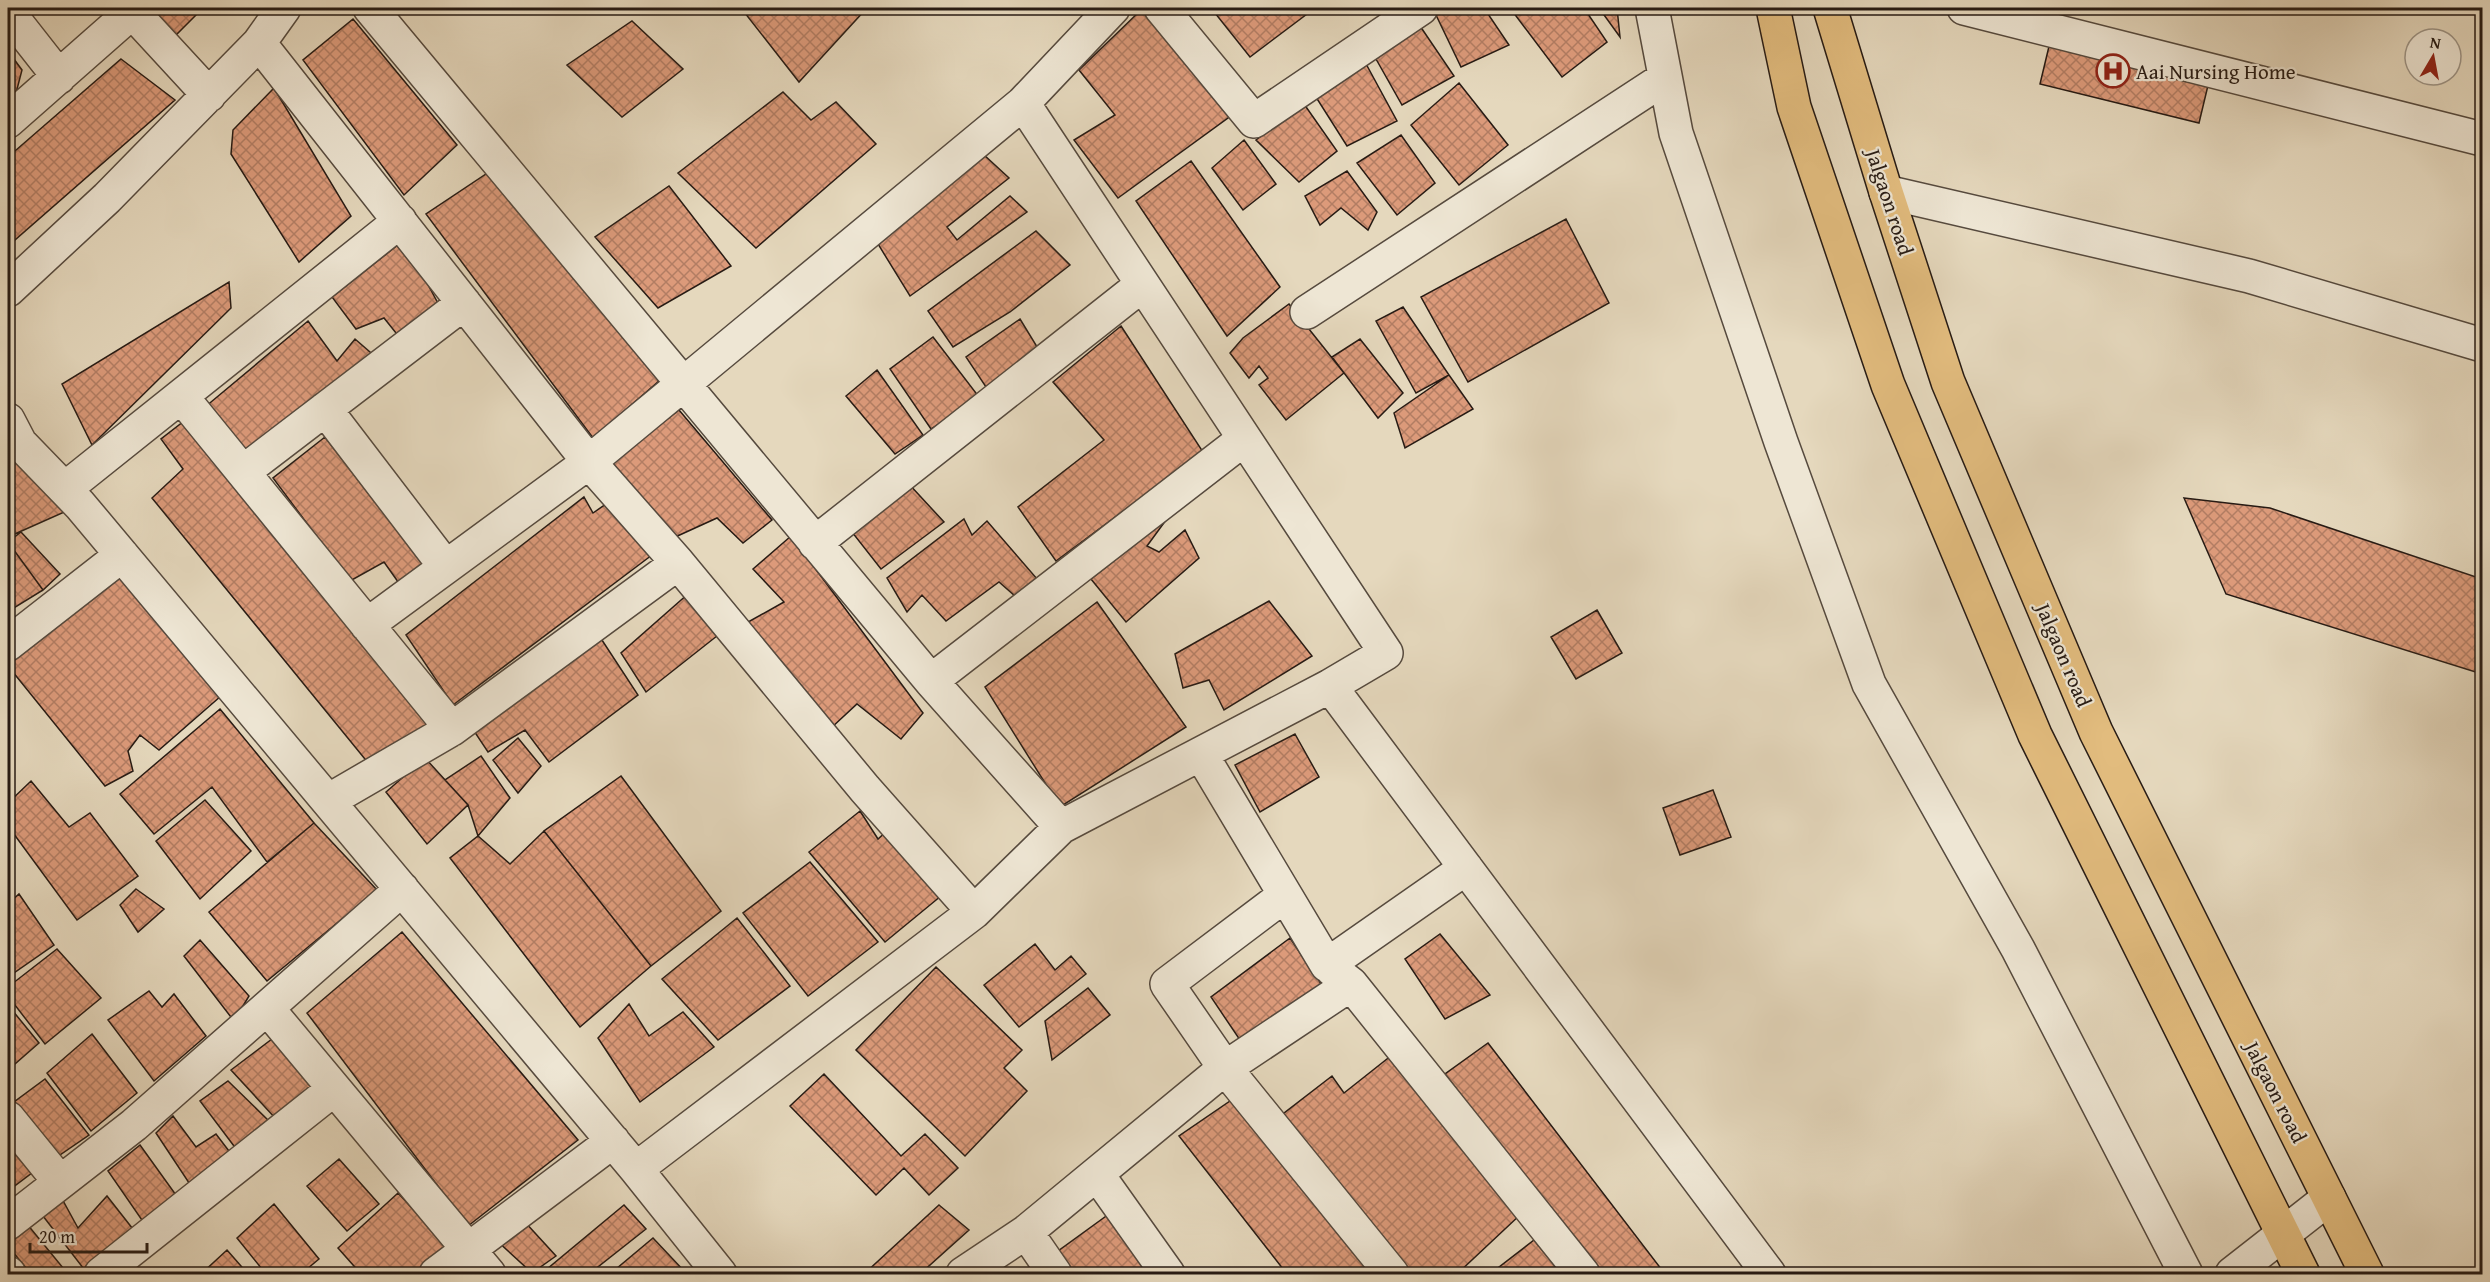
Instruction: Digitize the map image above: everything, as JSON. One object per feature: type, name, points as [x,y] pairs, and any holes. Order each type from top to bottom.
[{"type":"highway","points":[[1773,8],[1794,107],[1888,385],[2035,735],[2303,1275]]},
{"type":"highway","name":"Jalgaon road","points":[[1830,8],[1886,192],[1948,382],[2096,732],[2367,1275]]},
{"type":"street","points":[[8,290],[107,198],[260,43],[284,8]]},
{"type":"street","points":[[370,8],[931,681],[1061,827]]},
{"type":"street","points":[[367,625],[589,462],[683,385],[1023,103],[1113,8]]},
{"type":"street","points":[[1161,8],[1254,121],[1421,8]]},
{"type":"street","points":[[1652,8],[1680,144],[1781,442],[1869,684],[2019,950],[2186,1275]]},
{"type":"street","points":[[1964,8],[2482,139]]},
{"type":"street","points":[[8,12],[59,77]]},
{"type":"street","points":[[8,121],[125,18],[132,15],[138,18],[208,95]]},
{"type":"street","points":[[260,43],[589,462],[678,563],[866,789],[974,912]]},
{"type":"street","points":[[1307,312],[1665,78]]},
{"type":"street","points":[[636,1169],[974,912],[1061,827],[1330,686],[1386,653],[1023,103]]},
{"type":"street","points":[[1886,192],[2249,276],[2482,345]]},
{"type":"street","points":[[66,488],[400,221]]},
{"type":"street","points":[[815,543],[1142,285]]},
{"type":"street","points":[[243,472],[464,303]]},
{"type":"street","points":[[181,396],[452,729]]},
{"type":"street","points":[[325,409],[445,566]]},
{"type":"street","points":[[8,420],[20,443],[66,488],[613,1141],[720,1275]]},
{"type":"street","points":[[931,681],[1244,439]]},
{"type":"street","points":[[8,644],[122,555]]},
{"type":"street","points":[[328,801],[452,729],[678,563]]},
{"type":"street","points":[[1330,686],[1769,1275]]},
{"type":"street","points":[[1201,754],[1286,896],[1339,974],[1583,1275]]},
{"type":"street","points":[[963,1275],[1026,1232],[1466,868]]},
{"type":"street","points":[[8,1223],[134,1125],[402,890]]},
{"type":"street","points":[[1286,896],[1167,984],[1225,1068],[1392,1275]]},
{"type":"street","points":[[267,1008],[489,1275]]},
{"type":"street","points":[[101,1275],[334,1089]]},
{"type":"street","points":[[8,1118],[60,1182]]},
{"type":"street","points":[[436,1275],[613,1141]]},
{"type":"street","points":[[1097,1174],[1168,1275]]},
{"type":"street","points":[[2232,1275],[2329,1198]]},
{"type":"street","points":[[1026,1232],[1055,1275]]},
{"type":"building","points":[[139,8],[203,8],[164,47]]},
{"type":"building","points":[[741,8],[865,8],[866,9],[799,82]]},
{"type":"building","points":[[1143,8],[1151,8],[1232,115],[1118,198],[1074,140],[1115,115],[1079,70]]},
{"type":"building","points":[[1211,8],[1315,8],[1250,57]]},
{"type":"building","points":[[1446,8],[1484,8],[1509,45],[1461,67],[1436,15]]},
{"type":"building","points":[[1510,8],[1584,8],[1607,42],[1562,77]]},
{"type":"building","points":[[1599,8],[1617,8],[1620,37]]},
{"type":"building","points":[[353,19],[457,145],[404,195],[303,60]]},
{"type":"building","points":[[632,21],[683,69],[622,117],[567,65]]},
{"type":"building","points":[[1418,23],[1454,76],[1402,105],[1376,59]]},
{"type":"building","points":[[2051,38],[2210,77],[2199,123],[2040,84]]},
{"type":"building","points":[[8,51],[22,70],[9,120],[8,117]]},
{"type":"building","points":[[121,59],[175,100],[8,246],[8,157]]},
{"type":"building","points":[[1365,62],[1397,121],[1347,146],[1314,94]]},
{"type":"building","points":[[1459,83],[1508,145],[1459,185],[1411,125]]},
{"type":"building","points":[[274,88],[351,216],[299,262],[231,154],[233,130]]},
{"type":"building","points":[[783,92],[811,120],[836,102],[876,144],[756,248],[678,173]]},
{"type":"building","points":[[1304,104],[1337,151],[1299,182],[1256,140]]},
{"type":"building","points":[[1401,135],[1435,183],[1397,215],[1357,163]]},
{"type":"building","points":[[1244,140],[1276,184],[1243,210],[1212,168]]},
{"type":"building","points":[[983,154],[1009,178],[947,227],[957,240],[1010,196],[1027,212],[910,296],[878,244]]},
{"type":"building","points":[[1191,161],[1280,287],[1227,336],[1136,201]]},
{"type":"building","points":[[1347,171],[1377,212],[1368,230],[1341,208],[1320,225],[1305,196]]},
{"type":"building","points":[[489,172],[659,381],[593,438],[426,214]]},
{"type":"building","points":[[669,186],[731,266],[658,308],[595,237]]},
{"type":"building","points":[[1566,219],[1609,303],[1468,382],[1421,297]]},
{"type":"building","points":[[1036,231],[1070,265],[1010,312],[953,347],[928,311]]},
{"type":"building","points":[[404,240],[440,307],[400,338],[384,318],[356,329],[332,297]]},
{"type":"building","points":[[229,282],[231,308],[92,445],[62,384]]},
{"type":"building","points":[[1289,304],[1344,373],[1286,420],[1259,385],[1268,378],[1259,366],[1249,378],[1230,353],[1243,338]]},
{"type":"building","points":[[1403,307],[1449,375],[1416,393],[1376,321]]},
{"type":"building","points":[[1020,319],[1039,350],[986,387],[966,357]]},
{"type":"building","points":[[308,321],[337,361],[355,339],[378,359],[244,459],[205,407]]},
{"type":"building","points":[[1121,326],[1203,452],[1056,561],[1018,507],[1104,440],[1053,382]]},
{"type":"building","points":[[933,337],[979,397],[931,429],[890,369]]},
{"type":"building","points":[[1360,339],[1403,393],[1378,418],[1332,357]]},
{"type":"building","points":[[877,370],[923,435],[895,454],[846,396]]},
{"type":"building","points":[[1449,375],[1473,409],[1405,448],[1394,413]]},
{"type":"building","points":[[679,410],[772,520],[743,543],[717,518],[673,538],[607,466]]},
{"type":"building","points":[[188,418],[434,719],[369,764],[152,498],[183,469],[161,439]]},
{"type":"building","points":[[325,437],[423,564],[401,586],[384,562],[350,581],[273,478]]},
{"type":"building","points":[[8,450],[80,505],[8,537]]},
{"type":"building","points":[[908,483],[944,522],[881,569],[848,527]]},
{"type":"building","points":[[584,497],[593,513],[606,504],[652,555],[453,705],[406,635]]},
{"type":"building","points":[[2184,498],[2270,508],[2482,579],[2482,674],[2226,594]]},
{"type":"building","points":[[964,519],[972,535],[987,521],[1038,580],[1015,596],[999,582],[946,621],[922,595],[907,612],[887,578]]},
{"type":"building","points":[[1166,520],[1147,546],[1159,552],[1185,530],[1199,558],[1126,622],[1091,579]]},
{"type":"building","points":[[21,532],[60,574],[43,590],[8,542]]},
{"type":"building","points":[[791,536],[923,713],[901,739],[857,704],[830,729],[741,626],[784,602],[753,569]]},
{"type":"building","points":[[8,542],[43,590],[9,611],[8,609]]},
{"type":"building","points":[[121,577],[221,696],[159,750],[140,735],[128,751],[133,771],[105,786],[8,666],[8,660],[63,612],[67,619]]},
{"type":"building","points":[[689,593],[722,632],[646,692],[621,653]]},
{"type":"building","points":[[1269,601],[1312,656],[1224,710],[1209,680],[1183,688],[1175,654]]},
{"type":"building","points":[[1097,602],[1186,727],[1060,807],[985,687]]},
{"type":"building","points":[[1597,610],[1622,653],[1576,679],[1551,637]]},
{"type":"building","points":[[598,634],[638,695],[549,762],[525,730],[488,752],[472,728]]},
{"type":"building","points":[[220,709],[314,823],[267,862],[212,787],[154,834],[120,794]]},
{"type":"building","points":[[1295,734],[1319,777],[1260,812],[1235,765]]},
{"type":"building","points":[[518,738],[541,766],[518,793],[493,760]]},
{"type":"building","points":[[481,756],[510,798],[478,836],[468,805],[445,780]]},
{"type":"building","points":[[425,758],[468,805],[427,844],[386,792]]},
{"type":"building","points":[[621,776],[721,911],[651,966],[544,831]]},
{"type":"building","points":[[31,781],[69,827],[90,813],[138,876],[77,920],[8,826],[8,803]]},
{"type":"building","points":[[1713,790],[1731,837],[1680,855],[1663,808]]},
{"type":"building","points":[[205,800],[251,851],[200,899],[156,841]]},
{"type":"building","points":[[860,811],[878,839],[890,828],[941,896],[885,942],[809,852]]},
{"type":"building","points":[[314,823],[377,890],[267,981],[209,912]]},
{"type":"building","points":[[544,831],[651,966],[580,1027],[450,858],[478,836],[510,864]]},
{"type":"building","points":[[810,862],[878,942],[808,996],[743,913]]},
{"type":"building","points":[[136,889],[164,909],[138,932],[120,905]]},
{"type":"building","points":[[19,894],[54,945],[8,977],[8,904]]},
{"type":"building","points":[[737,918],[790,986],[718,1040],[662,979]]},
{"type":"building","points":[[402,932],[578,1140],[468,1226],[307,1013]]},
{"type":"building","points":[[1440,934],[1490,995],[1445,1019],[1405,959]]},
{"type":"building","points":[[1290,938],[1324,988],[1242,1043],[1211,997]]},
{"type":"building","points":[[200,940],[249,996],[234,1021],[184,956]]},
{"type":"building","points":[[1035,944],[1055,970],[1071,956],[1086,974],[1019,1027],[984,985]]},
{"type":"building","points":[[57,949],[101,998],[45,1044],[8,996],[8,987]]},
{"type":"building","points":[[936,967],[1022,1050],[1004,1068],[1027,1091],[965,1156],[856,1050]]},
{"type":"building","points":[[1088,988],[1110,1015],[1052,1060],[1045,1021]]},
{"type":"building","points":[[149,991],[162,1007],[174,994],[206,1036],[154,1081],[108,1020]]},
{"type":"building","points":[[629,1004],[649,1036],[683,1012],[714,1047],[640,1102],[598,1038]]},
{"type":"building","points":[[8,1005],[39,1043],[8,1070]]},
{"type":"building","points":[[92,1034],[137,1093],[91,1131],[47,1073]]},
{"type":"building","points":[[272,1039],[312,1087],[276,1119],[231,1070]]},
{"type":"building","points":[[1488,1043],[1665,1274],[1598,1274],[1445,1074]]},
{"type":"building","points":[[1392,1055],[1521,1214],[1457,1274],[1405,1274],[1279,1117],[1332,1076],[1344,1093]]},
{"type":"building","points":[[824,1074],[901,1156],[925,1134],[958,1168],[929,1195],[904,1168],[876,1195],[790,1106]]},
{"type":"building","points":[[45,1079],[89,1135],[54,1159],[10,1105]]},
{"type":"building","points":[[228,1081],[269,1121],[240,1154],[200,1101]]},
{"type":"building","points":[[1233,1099],[1377,1274],[1287,1274],[1179,1136]]},
{"type":"building","points":[[173,1116],[196,1147],[216,1134],[235,1159],[195,1192],[156,1133]]},
{"type":"building","points":[[19,1139],[41,1166],[8,1191],[8,1148]]},
{"type":"building","points":[[140,1145],[181,1202],[144,1223],[108,1171]]},
{"type":"building","points":[[339,1159],[379,1204],[347,1231],[307,1186]]},
{"type":"building","points":[[398,1193],[449,1248],[411,1274],[361,1274],[338,1248]]},
{"type":"building","points":[[107,1196],[136,1233],[87,1273],[43,1216],[61,1197],[78,1228]]},
{"type":"building","points":[[274,1204],[319,1259],[301,1274],[266,1274],[237,1238]]},
{"type":"building","points":[[624,1205],[646,1229],[589,1274],[541,1274]]},
{"type":"building","points":[[939,1205],[969,1230],[920,1274],[864,1274]]},
{"type":"building","points":[[1109,1214],[1152,1274],[1069,1274],[1054,1254]]},
{"type":"building","points":[[524,1221],[556,1256],[532,1273],[495,1239]]},
{"type":"building","points":[[27,1224],[68,1274],[31,1274],[8,1246],[8,1242]]},
{"type":"building","points":[[653,1238],[686,1273],[610,1274]]},
{"type":"building","points":[[1534,1240],[1562,1274],[1490,1274]]},
{"type":"building","points":[[227,1250],[248,1274],[201,1274]]},
{"type":"place","name":"Aai Nursing Home","points":[[2113,71]]}]
